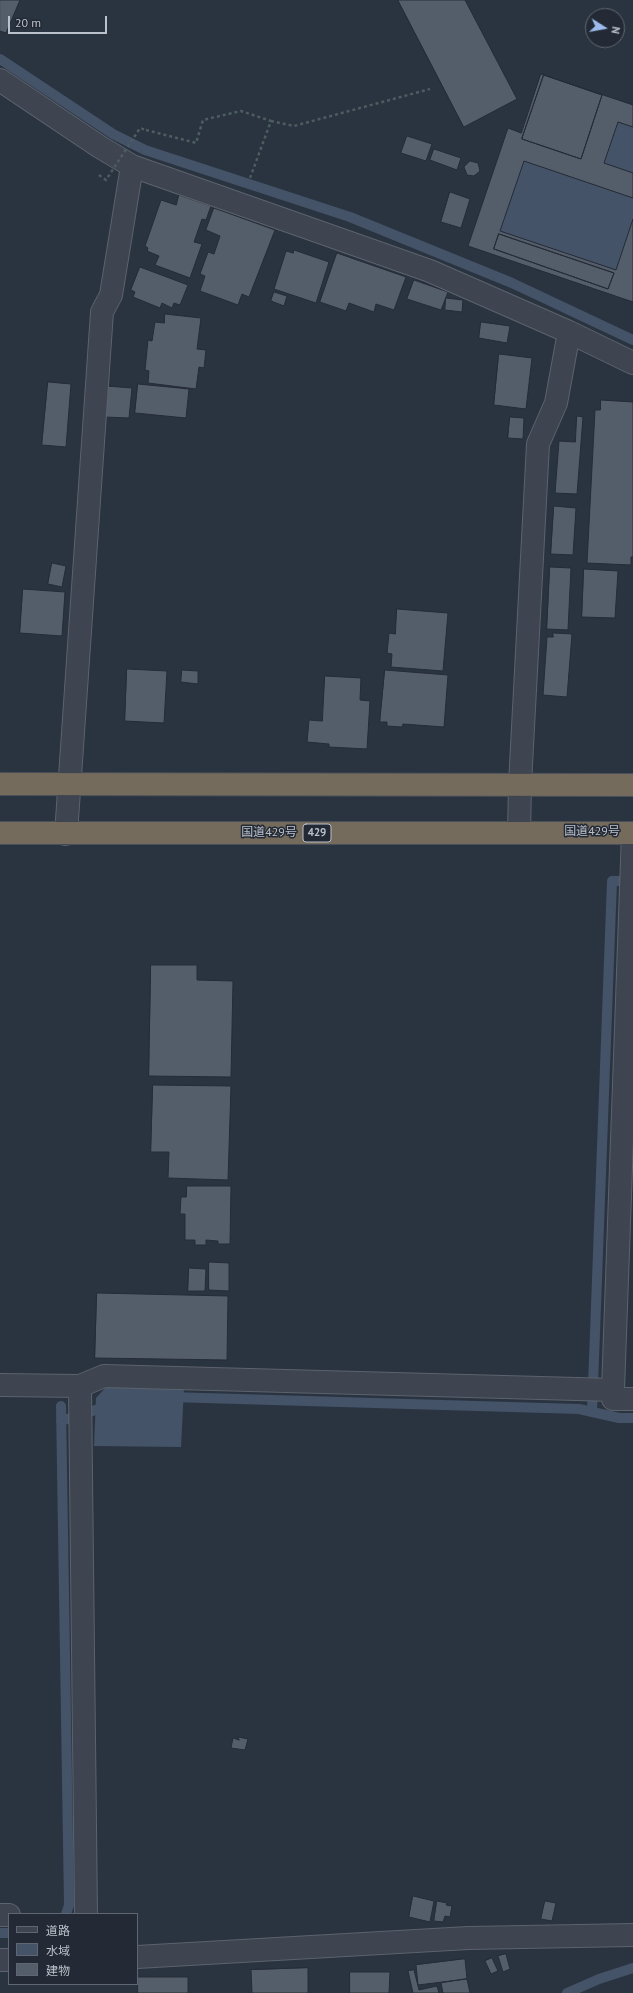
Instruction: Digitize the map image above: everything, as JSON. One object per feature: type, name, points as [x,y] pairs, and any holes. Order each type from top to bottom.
[{"type":"highway","points":[[0,784],[633,785]]},
{"type":"highway","name":"国道429号","points":[[0,833],[633,832]]},
{"type":"street","points":[[0,80],[100,147],[132,166],[430,271],[569,332],[633,363]]},
{"type":"street","points":[[66,834],[102,312],[110,295],[132,166]]},
{"type":"street","points":[[519,832],[520,784],[538,444],[556,403],[569,332]]},
{"type":"street","points":[[601,1390],[633,832]]},
{"type":"street","points":[[0,1385],[80,1393],[104,1376],[601,1390],[613,1399],[633,1399]]},
{"type":"street","points":[[80,1393],[86,1913]]},
{"type":"street","points":[[138,1957],[468,1938],[633,1935]]},
{"type":"path","points":[[99,176],[106,180],[140,128],[196,143],[203,120],[241,111],[271,121],[294,126],[430,89]]},
{"type":"path","points":[[251,177],[271,121]]},
{"type":"water","points":[[618,122],[633,127],[633,173],[604,163]]},
{"type":"water","points":[[524,161],[633,198],[633,219],[616,270],[500,231]]},
{"type":"water","points":[[106,1387],[184,1388],[181,1447],[94,1446],[96,1398]]},
{"type":"building","points":[[0,0],[20,0],[6,33],[0,31]]},
{"type":"building","points":[[398,0],[465,0],[517,99],[464,127]]},
{"type":"building","points":[[541,74],[544,75],[522,139],[581,159],[602,95],[545,75],[633,105],[633,127],[618,122],[604,163],[633,173],[633,198],[524,161],[500,231],[616,270],[633,219],[633,302],[468,246],[508,128],[521,133]],"holes":[[[499,234],[614,273],[608,289],[494,249]]]},
{"type":"building","points":[[544,75],[602,95],[581,159],[522,139]]},
{"type":"building","points":[[407,136],[432,144],[426,161],[401,153]]},
{"type":"building","points":[[434,149],[461,158],[457,170],[430,160]]},
{"type":"building","points":[[470,161],[478,163],[480,171],[474,176],[467,175],[464,167]]},
{"type":"building","points":[[450,192],[470,199],[461,228],[441,222]]},
{"type":"building","points":[[179,195],[211,206],[206,220],[202,219],[194,242],[202,244],[190,278],[155,265],[159,256],[147,251],[148,248],[145,246],[161,200],[176,205]]},
{"type":"building","points":[[214,208],[275,230],[249,297],[242,294],[238,305],[200,291],[205,276],[200,274],[208,252],[214,254],[220,236],[206,230]]},
{"type":"building","points":[[499,234],[614,273],[608,289],[494,249]]},
{"type":"building","points":[[294,250],[329,262],[316,303],[274,289],[286,251],[293,253]]},
{"type":"building","points":[[337,253],[406,277],[394,310],[376,304],[374,312],[349,303],[346,311],[320,302]]},
{"type":"building","points":[[140,267],[188,285],[180,305],[174,303],[172,308],[162,303],[160,308],[133,297],[135,292],[131,290]]},
{"type":"building","points":[[414,280],[448,292],[441,310],[407,299]]},
{"type":"building","points":[[274,292],[287,296],[284,306],[271,301]]},
{"type":"building","points":[[446,298],[463,300],[462,312],[445,310]]},
{"type":"building","points":[[165,314],[201,318],[197,349],[206,350],[204,368],[199,367],[196,389],[148,383],[149,371],[145,370],[148,340],[152,341],[155,322],[164,323]]},
{"type":"building","points":[[481,322],[510,326],[507,343],[479,338]]},
{"type":"building","points":[[499,354],[532,358],[526,409],[494,405]]},
{"type":"building","points":[[48,382],[71,384],[66,447],[42,445]]},
{"type":"building","points":[[138,384],[189,389],[186,418],[135,413]]},
{"type":"building","points":[[106,386],[132,388],[129,418],[104,417]]},
{"type":"building","points":[[601,400],[633,402],[633,557],[631,557],[631,565],[587,563],[595,410],[600,410]]},
{"type":"building","points":[[577,416],[583,417],[577,494],[555,493],[559,441],[575,442]]},
{"type":"building","points":[[510,417],[524,418],[523,439],[508,438]]},
{"type":"building","points":[[554,506],[576,508],[573,555],[551,554]]},
{"type":"building","points":[[52,563],[66,566],[62,587],[48,584]]},
{"type":"building","points":[[550,567],[571,568],[568,630],[547,629]]},
{"type":"building","points":[[584,569],[618,571],[615,618],[582,617]]},
{"type":"building","points":[[23,589],[65,592],[62,636],[20,633]]},
{"type":"building","points":[[397,609],[448,613],[443,671],[391,667],[392,654],[387,653],[389,633],[395,634]]},
{"type":"building","points":[[553,633],[572,634],[567,697],[543,695],[547,637],[553,637]]},
{"type":"building","points":[[127,669],[167,671],[164,723],[125,721]]},
{"type":"building","points":[[182,670],[198,671],[198,684],[181,682]]},
{"type":"building","points":[[385,670],[448,675],[444,727],[403,724],[402,727],[387,726],[387,722],[380,722]]},
{"type":"building","points":[[325,676],[361,678],[360,700],[370,701],[367,749],[329,747],[329,744],[307,742],[309,720],[322,721]]},
{"type":"building","points":[[151,965],[197,965],[197,980],[233,981],[231,1077],[149,1076]]},
{"type":"building","points":[[153,1085],[231,1086],[228,1180],[168,1178],[169,1152],[151,1152]]},
{"type":"building","points":[[187,1186],[231,1186],[230,1244],[218,1244],[218,1241],[206,1240],[206,1245],[195,1245],[195,1240],[185,1240],[185,1214],[180,1214],[181,1197],[186,1197]]},
{"type":"building","points":[[209,1262],[229,1263],[229,1291],[209,1290]]},
{"type":"building","points":[[189,1268],[206,1269],[205,1291],[188,1291]]},
{"type":"building","points":[[97,1293],[228,1296],[227,1360],[95,1358]]},
{"type":"building","points":[[238,1737],[248,1739],[245,1750],[231,1748],[233,1738],[239,1740]]},
{"type":"building","points":[[413,1896],[434,1901],[430,1922],[409,1917]]},
{"type":"building","points":[[437,1901],[447,1903],[446,1905],[452,1906],[450,1917],[445,1916],[443,1922],[434,1921]]},
{"type":"building","points":[[545,1901],[556,1903],[552,1921],[541,1919]]},
{"type":"building","points":[[506,1954],[510,1969],[503,1972],[498,1956]]},
{"type":"building","points":[[492,1958],[498,1971],[491,1974],[485,1961]]},
{"type":"building","points":[[465,1959],[467,1979],[418,1985],[416,1965]]},
{"type":"building","points":[[308,1968],[308,1993],[252,1993],[251,1970]]},
{"type":"building","points":[[414,1970],[419,1990],[437,1986],[439,1993],[413,1993],[408,1971]]},
{"type":"building","points":[[350,1972],[390,1972],[389,1993],[350,1993]]},
{"type":"building","points":[[138,1977],[188,1977],[188,1993],[138,1993]]},
{"type":"building","points":[[467,1979],[470,1993],[443,1993],[441,1983]]},
{"type":"waterway","points":[[0,59],[113,134],[145,150],[350,217],[512,283],[633,340]]},
{"type":"waterway","points":[[592,1412],[612,881],[633,881]]},
{"type":"waterway","points":[[170,1397],[579,1409],[619,1418],[633,1418]]},
{"type":"waterway","points":[[61,1406],[69,1905],[66,1913]]},
{"type":"waterway","points":[[61,1421],[108,1406]]},
{"type":"waterway","points":[[0,1933],[8,1933]]},
{"type":"waterway","points":[[567,1993],[599,1979],[633,1968]]}]
